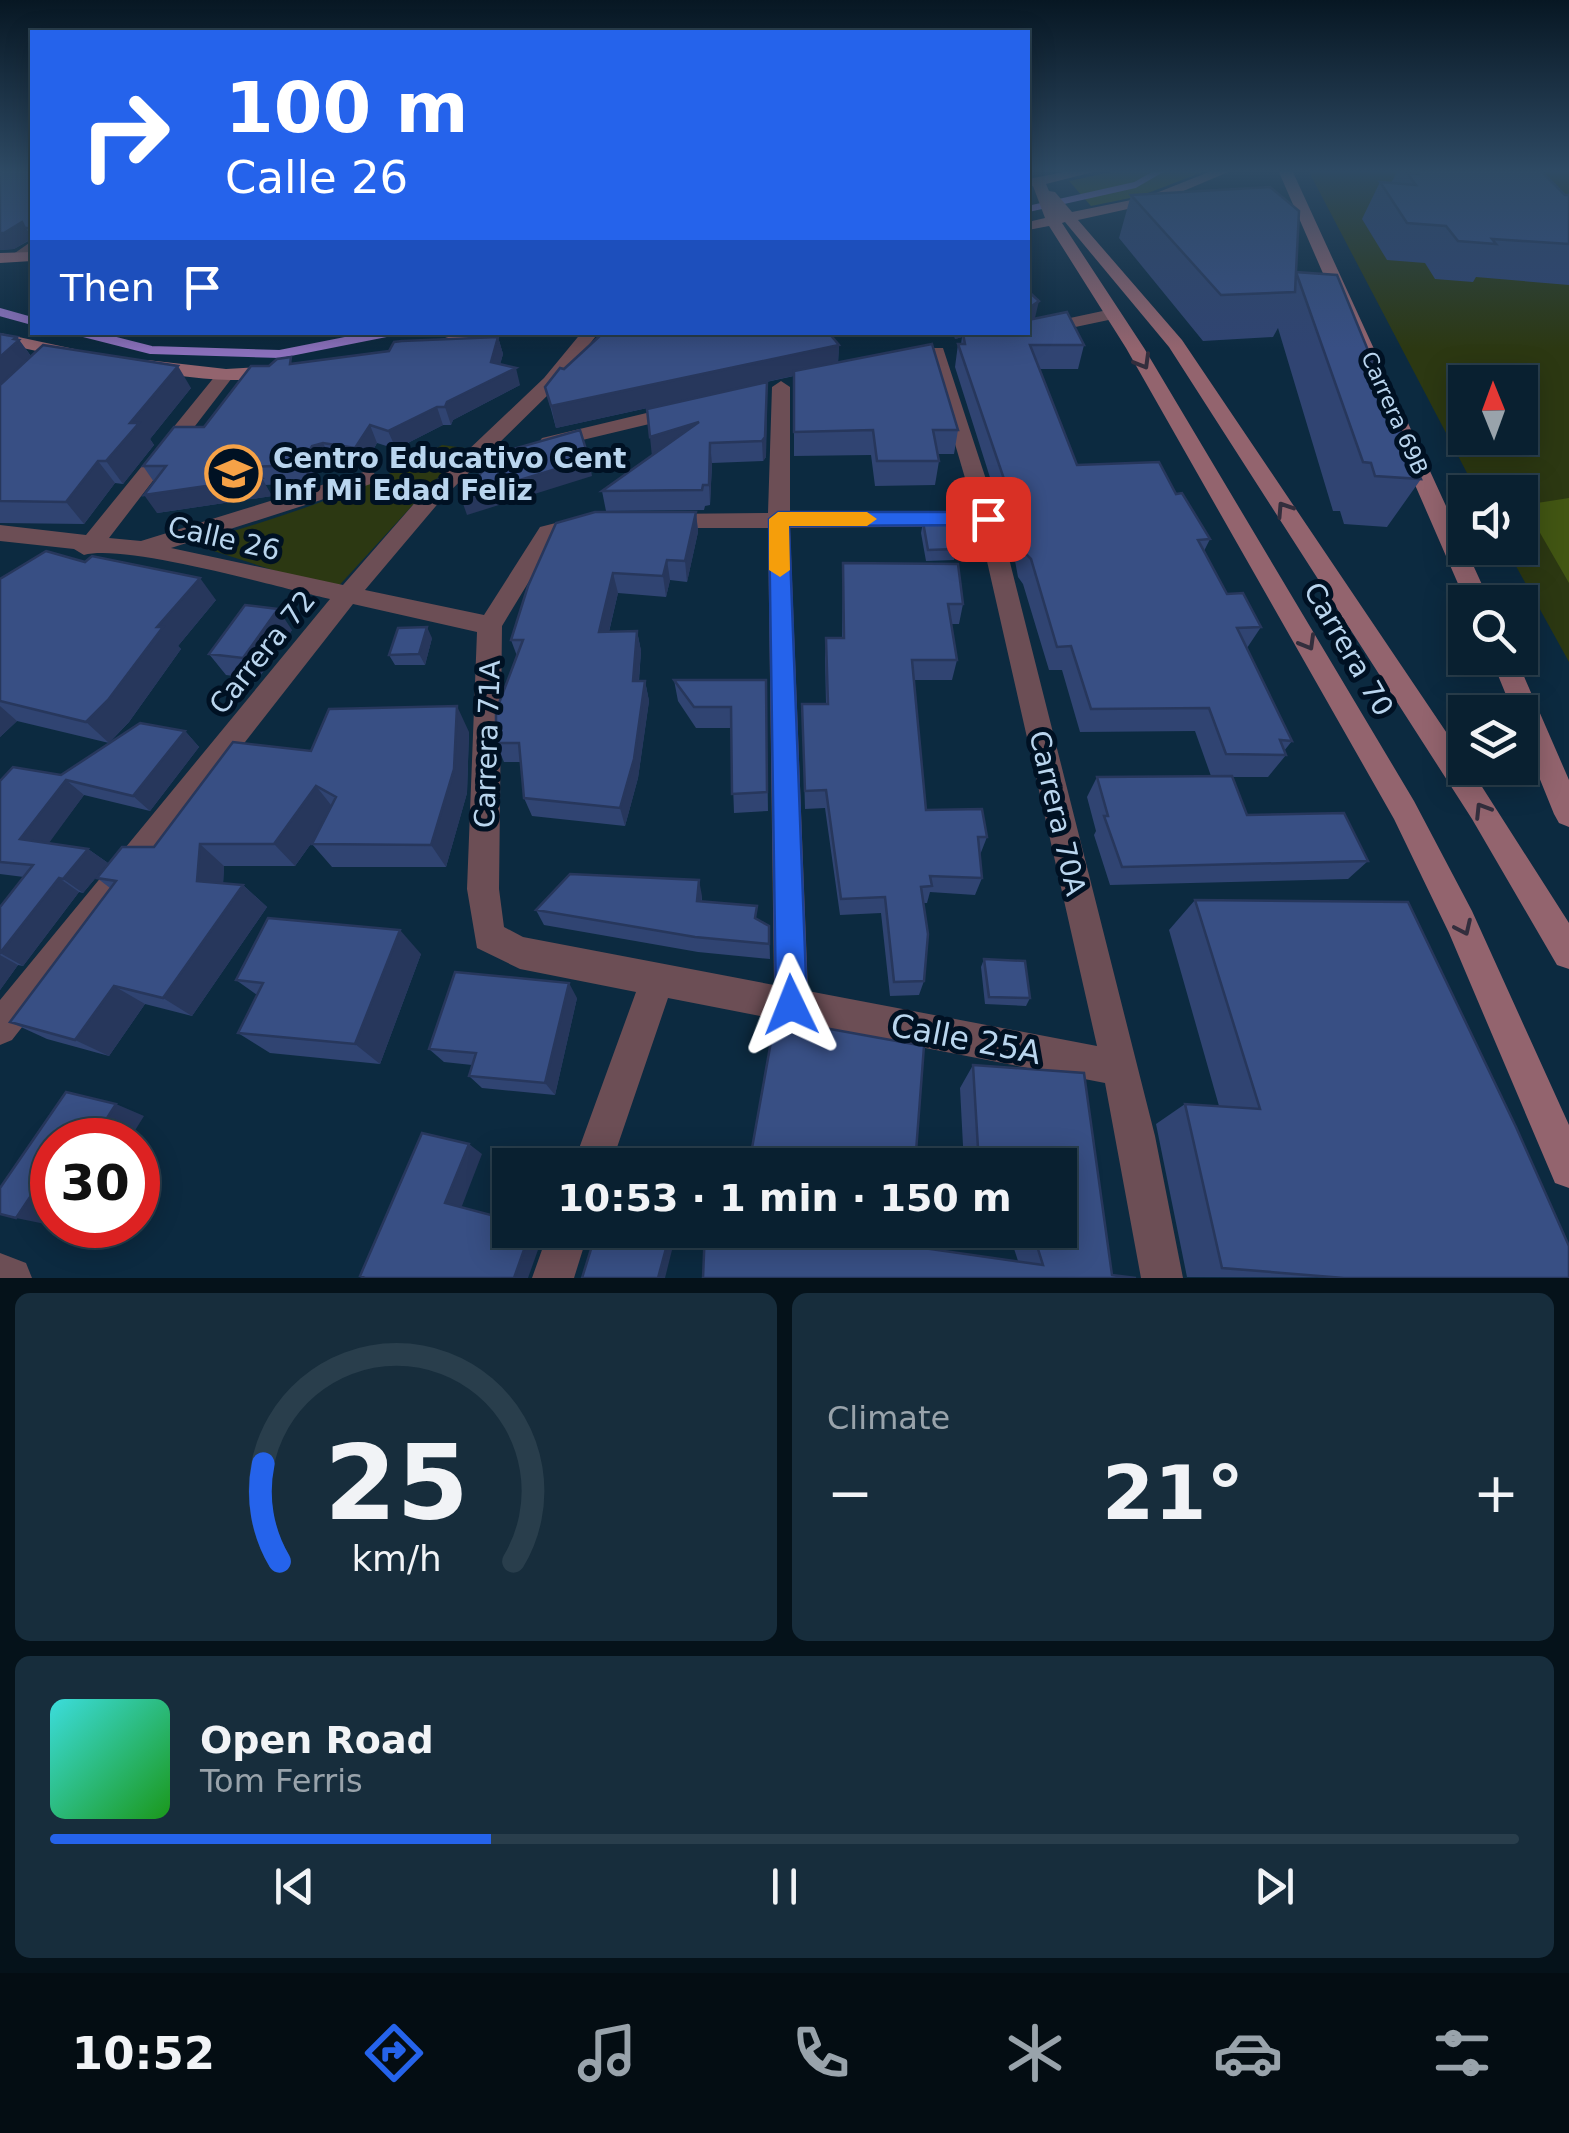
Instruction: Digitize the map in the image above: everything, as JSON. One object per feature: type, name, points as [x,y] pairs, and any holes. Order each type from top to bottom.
[{"type":"main road","name":"Carrera 70","points":[[1062,230],[1404,810],[1461,922],[1569,1169]]},
{"type":"main road","name":"Carrera 70","points":[[1068,230],[1176,344],[1482,810],[1569,953]]},
{"type":"main road","name":"Carrera 69B","points":[[1312,230],[1470,585]]},
{"type":"main road","points":[[409,349],[479,335]]},
{"type":"main road","points":[[0,338],[52,358],[96,358]]},
{"type":"main road","points":[[135,364],[226,374],[300,369]]},
{"type":"main road","points":[[1509,675],[1569,814]]},
{"type":"street","points":[[1030,332],[1112,314]]},
{"type":"street","name":"Carrera 72","points":[[0,1028],[345,597],[420,509],[564,366],[590,335]]},
{"type":"street","name":"Carrera 70A","points":[[937,352],[988,519],[1136,1136],[1162,1278]]},
{"type":"street","points":[[62,561],[94,541],[226,374]]},
{"type":"street","points":[[780,387],[778,519],[791,1005]]},
{"type":"street","points":[[469,461],[708,404]]},
{"type":"street","points":[[140,549],[366,478]]},
{"type":"street","points":[[639,521],[988,519]]},
{"type":"street","name":"Carrera 71A","points":[[520,954],[489,937],[483,889],[490,626],[548,532],[572,524],[599,522]]},
{"type":"street","name":"Calle 26","points":[[0,532],[140,549],[490,626]]},
{"type":"street","name":"Calle 25A","points":[[520,954],[1118,1068]]},
{"type":"street","points":[[598,1148],[656,980]]},
{"type":"street","points":[[553,1278],[564,1248]]},
{"type":"street","points":[[0,1274],[11,1278]]},
{"type":"green space","points":[[1339,230],[1569,230],[1569,662],[1538,606],[1538,585],[1526,585],[1515,565],[1538,565],[1538,475],[1468,475],[1458,455],[1538,455],[1538,365],[1448,365],[1448,437]]},
{"type":"green space","points":[[442,445],[465,448],[335,590],[192,544],[351,490]]},
{"type":"green space","points":[[1569,498],[1569,583],[1538,529],[1538,503]]},
{"type":"building","points":[[1162,230],[1298,230],[1295,292],[1221,295]]},
{"type":"building","points":[[1449,230],[1569,230],[1569,244],[1458,241]]},
{"type":"building","points":[[1296,272],[1337,275],[1421,479],[1375,476],[1371,463],[1363,462]]},
{"type":"building","points":[[1030,293],[1039,301],[1030,307]]},
{"type":"building","points":[[1067,312],[1084,345],[1030,345],[1077,465],[1159,462],[1176,494],[1182,493],[1210,539],[1198,540],[1227,594],[1243,593],[1261,627],[1237,628],[1292,741],[1280,740],[1286,755],[1226,754],[1209,708],[1091,709],[1071,646],[1057,647],[958,344],[965,344],[963,335],[1030,335],[1030,320]]},
{"type":"building","points":[[0,334],[19,340],[0,357]]},
{"type":"building","points":[[601,335],[831,335],[839,345],[551,406],[545,387],[560,368],[564,369]]},
{"type":"building","points":[[498,337],[491,362],[516,368],[447,402],[445,407],[437,407],[388,431],[370,425],[355,448],[323,443],[312,446],[302,465],[250,467],[262,478],[144,495],[166,466],[143,466],[174,427],[204,427],[251,366],[269,366],[277,359],[291,357],[290,364],[389,351],[394,342],[402,341]]},
{"type":"building","points":[[932,344],[958,430],[933,430],[939,461],[877,461],[873,430],[794,432],[794,371]]},
{"type":"building","points":[[43,345],[178,366],[130,423],[139,423],[106,461],[98,461],[66,502],[0,501],[0,385]]},
{"type":"building","points":[[767,382],[765,437],[762,441],[710,443],[709,485],[703,485],[702,490],[602,491],[699,422],[650,437],[647,409]]},
{"type":"building","points":[[580,430],[589,459],[461,498],[496,454]]},
{"type":"building","points":[[595,512],[696,512],[685,561],[667,560],[663,576],[613,573],[599,632],[637,631],[633,681],[645,681],[634,759],[620,808],[524,798],[519,743],[496,743],[496,711],[523,640],[511,640],[528,586],[556,523]]},
{"type":"building","points":[[923,522],[950,522],[956,549],[928,550]]},
{"type":"building","points":[[46,551],[85,562],[92,556],[200,578],[157,627],[163,627],[108,700],[86,722],[0,701],[0,579]]},
{"type":"building","points":[[843,563],[958,564],[963,604],[948,604],[957,660],[912,660],[926,810],[982,809],[987,837],[978,837],[982,878],[930,876],[932,886],[921,887],[928,934],[924,981],[894,982],[885,897],[841,899],[826,790],[805,791],[802,704],[828,704],[826,638],[844,638]]},
{"type":"building","points":[[245,605],[278,609],[243,658],[209,654]]},
{"type":"building","points":[[427,627],[419,654],[389,655],[398,628]]},
{"type":"building","points":[[674,680],[766,680],[767,792],[732,794],[731,707],[694,707]]},
{"type":"building","points":[[457,706],[454,769],[431,845],[312,844],[336,797],[316,786],[274,844],[200,844],[197,881],[243,885],[163,998],[114,986],[75,1040],[10,1022],[116,881],[97,878],[122,847],[154,847],[233,742],[311,751],[329,709]]},
{"type":"building","points":[[140,723],[185,731],[133,796],[66,780],[20,839],[88,849],[63,879],[59,878],[0,953],[0,907],[33,865],[0,862],[0,781],[13,767],[61,775]]},
{"type":"building","points":[[1232,776],[1247,815],[1344,813],[1368,861],[1122,867],[1104,816],[1108,816],[1097,777]]},
{"type":"building","points":[[570,874],[699,880],[697,901],[757,906],[755,918],[769,926],[769,944],[695,937],[536,910]]},
{"type":"building","points":[[1195,900],[1408,902],[1569,1246],[1569,1278],[1344,1278],[1222,1268],[1185,1104],[1260,1109]]},
{"type":"building","points":[[268,918],[400,930],[355,1044],[238,1033],[263,983],[236,980]]},
{"type":"building","points":[[984,959],[1025,961],[1030,998],[989,997]]},
{"type":"building","points":[[455,972],[569,983],[545,1083],[469,1076],[476,1053],[429,1049]]},
{"type":"building","points":[[775,1019],[924,1046],[916,1148],[752,1148]]},
{"type":"building","points":[[973,1065],[1084,1073],[1112,1275],[1136,1278],[703,1278],[704,1248],[923,1248],[1043,1265],[1038,1248],[1077,1248],[1077,1148],[978,1148]]},
{"type":"building","points":[[66,1092],[116,1104],[107,1118],[48,1118]]},
{"type":"building","points":[[422,1133],[469,1144],[445,1203],[492,1215],[492,1248],[525,1248],[514,1278],[360,1276]]},
{"type":"building","points":[[30,1144],[30,1197],[16,1218],[0,1214],[0,1188]]},
{"type":"building","points":[[591,1248],[666,1248],[658,1278],[582,1278]]},
{"type":"waterway","points":[[0,312],[30,320]]},
{"type":"waterway","points":[[92,335],[151,350],[280,354],[376,335]]},
{"type":"slow traffic","points":[[780,570],[778,519],[867,519]]},
{"type":"place","name":"Centro Educativo Cent Inf Mi Edad Feliz","points":[[234,474]]},
{"type":"route","points":[[791,1005],[778,519],[988,519]]}]
